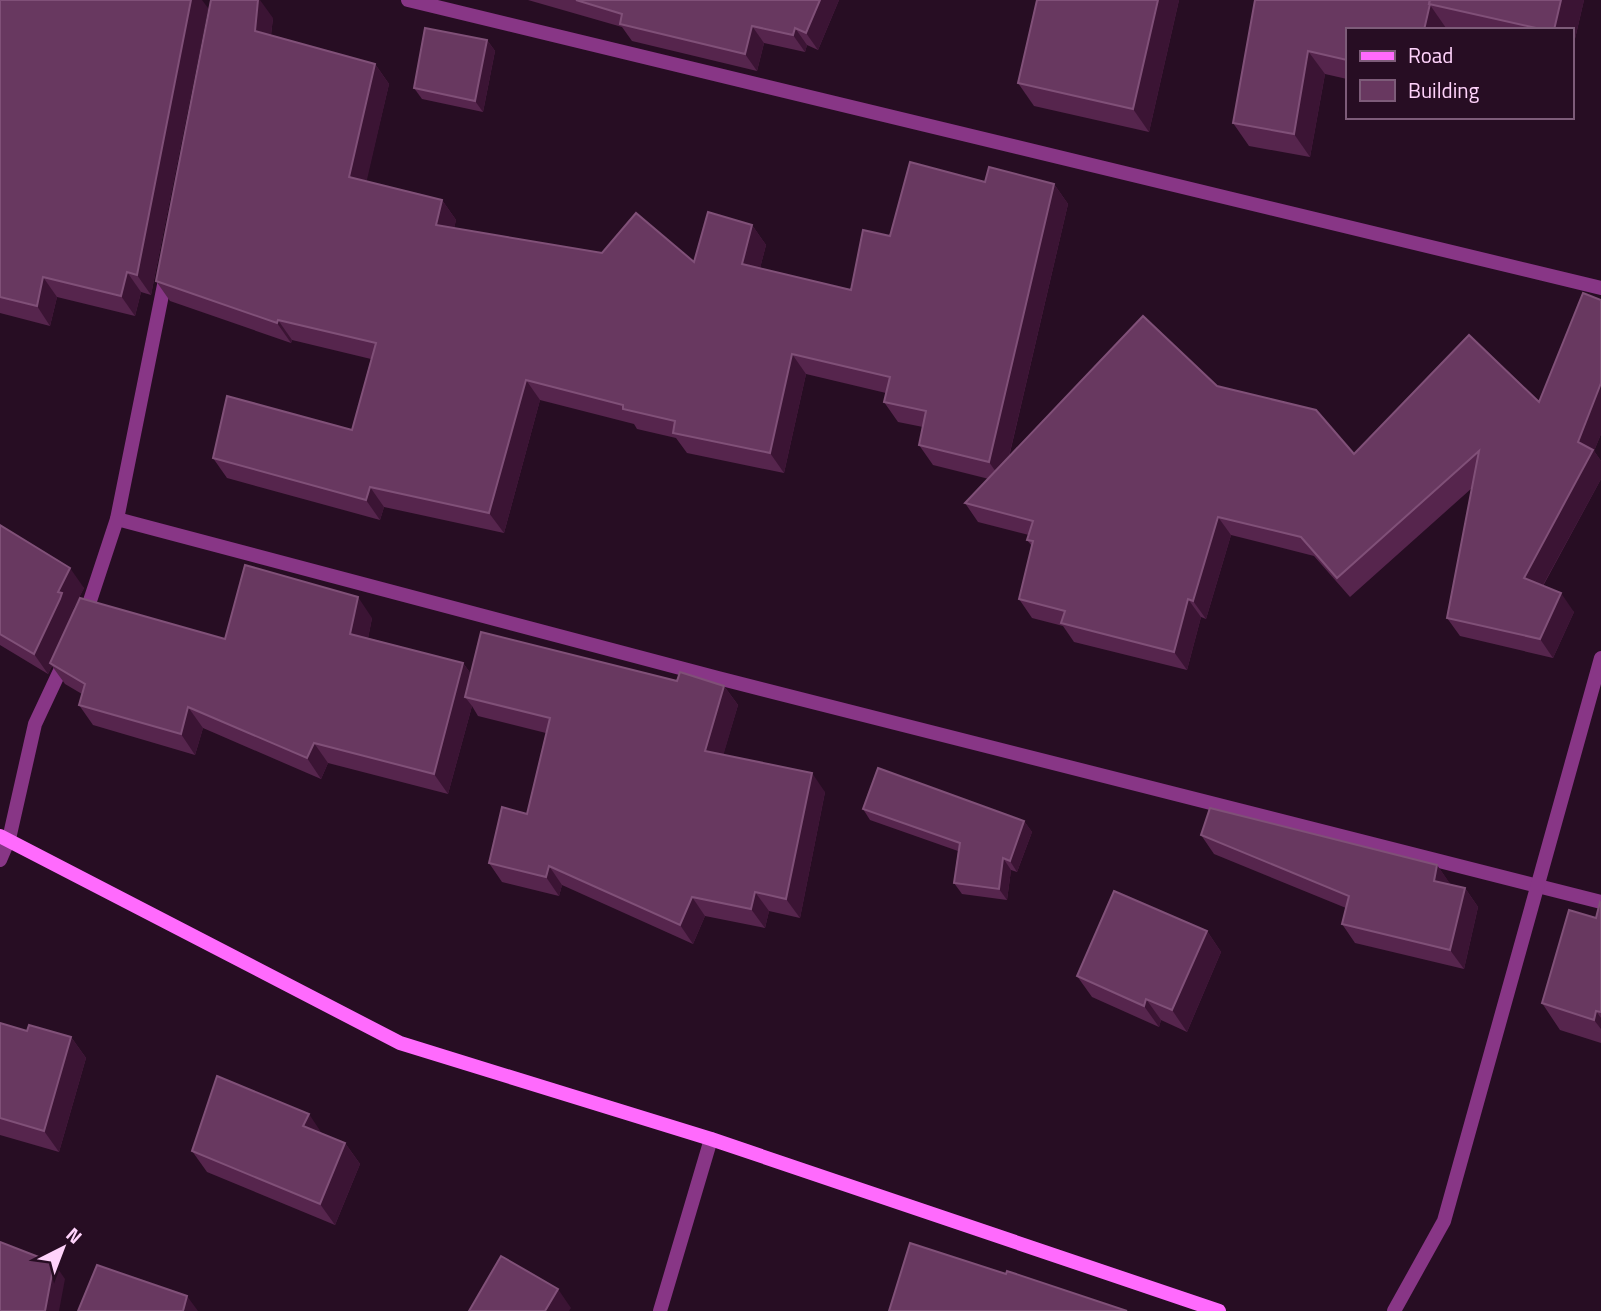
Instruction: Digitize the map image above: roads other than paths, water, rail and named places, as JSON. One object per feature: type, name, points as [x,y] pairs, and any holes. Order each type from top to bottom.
[{"type":"street","points":[[408,0],[1601,288]]},
{"type":"street","points":[[0,860],[35,724],[75,639],[117,519],[170,255]]},
{"type":"street","points":[[117,519],[718,678],[1601,902]]},
{"type":"street","points":[[1394,1311],[1444,1221],[1601,658]]},
{"type":"street","points":[[4,838],[400,1043],[711,1139],[1219,1311]]},
{"type":"street","points":[[660,1311],[711,1139]]}]
